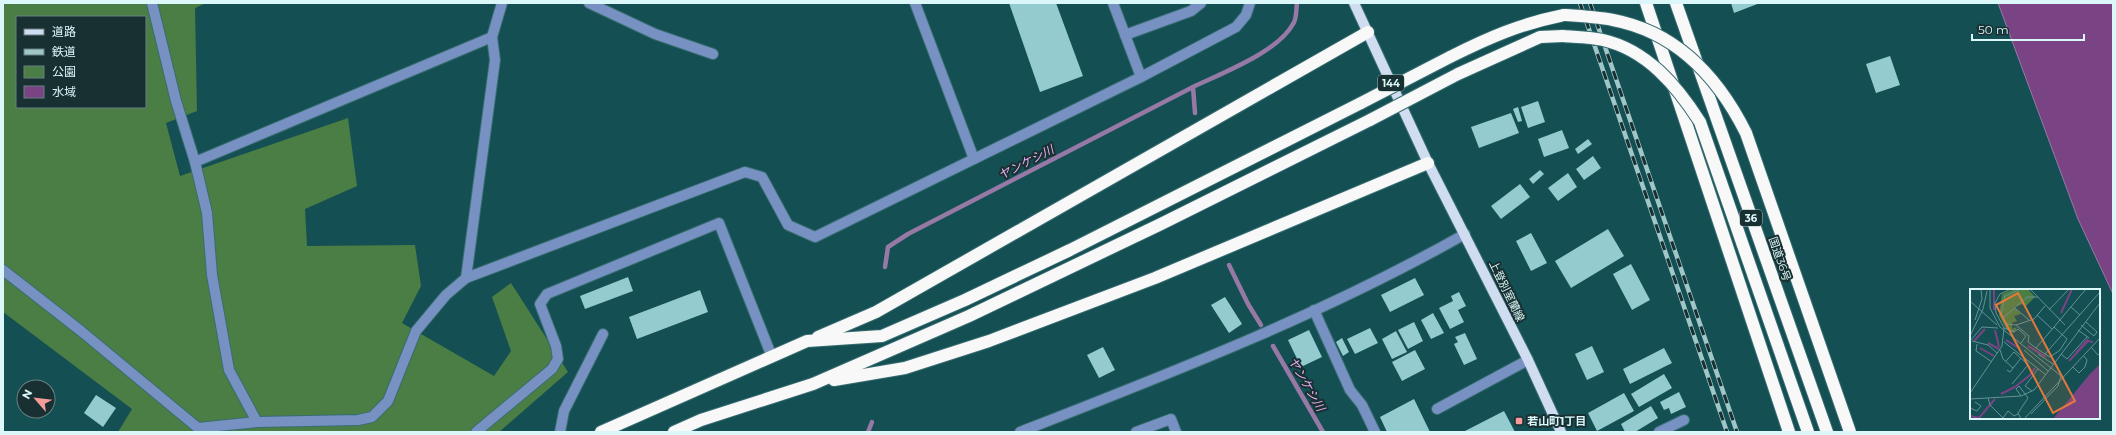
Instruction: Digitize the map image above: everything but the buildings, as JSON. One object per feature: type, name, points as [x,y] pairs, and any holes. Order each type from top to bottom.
[{"type":"highway","points":[[1646,3],[1789,432]]},
{"type":"highway","name":"国道36号","points":[[1676,3],[1827,432]]},
{"type":"highway","points":[[807,341],[882,336],[965,300],[1070,250],[1500,33],[1533,22],[1564,15],[1614,20],[1637,26],[1667,39],[1709,75],[1734,108],[1746,132],[1850,432]]},
{"type":"highway","points":[[601,432],[876,312],[1368,32]]},
{"type":"highway","points":[[674,432],[701,420],[813,384],[976,313],[1370,120],[1498,55],[1540,37],[1563,36],[1603,39],[1638,54],[1660,71],[1686,100],[1700,122],[1808,432]]},
{"type":"highway","points":[[813,384],[905,368],[989,341],[1155,278],[1428,163]]},
{"type":"main road","name":"144","points":[[1354,3],[1428,163]]},
{"type":"main road","name":"上登別室蘭線","points":[[1428,163],[1528,360],[1561,432]]},
{"type":"street","points":[[152,3],[176,101],[195,162],[207,213],[212,275],[229,370],[257,422]]},
{"type":"street","points":[[466,278],[495,60],[492,37],[502,3]]},
{"type":"street","points":[[589,3],[654,34],[713,54]]},
{"type":"street","points":[[915,3],[974,160]]},
{"type":"street","points":[[1113,3],[1141,77]]},
{"type":"street","points":[[1125,35],[1191,11],[1201,3]]},
{"type":"street","points":[[3,270],[81,331],[198,428],[257,422],[358,420],[372,417],[388,400],[416,331],[446,295],[466,278],[745,172],[762,177],[788,225],[815,237],[1141,77],[1236,27],[1246,16],[1250,3]]},
{"type":"street","points":[[195,162],[492,37]]},
{"type":"street","points":[[476,432],[552,369],[558,359],[556,346],[540,304],[547,294],[719,222],[772,357]]},
{"type":"street","points":[[1020,432],[1222,352],[1314,310],[1465,234]]},
{"type":"street","points":[[1314,310],[1350,390],[1362,405],[1375,432]]},
{"type":"street","points":[[560,432],[564,411],[603,334]]},
{"type":"street","points":[[1437,408],[1528,360]]},
{"type":"street","points":[[1136,432],[1171,420],[1176,432]]},
{"type":"street","points":[[1659,432],[1684,420]]},
{"type":"green space","points":[[3,3],[206,3],[195,8],[197,111],[166,123],[180,176],[348,118],[357,186],[305,209],[307,246],[415,245],[421,286],[402,323],[494,376],[511,351],[492,297],[511,283],[568,372],[499,432],[118,432],[132,409],[3,312]]},
{"type":"water","points":[[1998,3],[2113,3],[2113,294],[2078,219]]},
{"type":"waterway","name":"ヤンケシ川","points":[[1195,113],[1193,87],[1248,61],[1275,44],[1286,34],[1294,22],[1297,3]]},
{"type":"waterway","name":"ヤンケシ川","points":[[885,267],[888,247],[908,234],[1193,87]]},
{"type":"waterway","name":"ヤンケシ川","points":[[1229,265],[1248,304],[1261,325]]},
{"type":"waterway","name":"ヤンケシ川","points":[[1273,346],[1323,432]]},
{"type":"waterway","name":"ヤンケシ川","points":[[868,432],[872,422]]},
{"type":"railway","points":[[1580,3],[1727,432]]},
{"type":"railway","points":[[1590,3],[1737,432]]},
{"type":"place","name":"若山町1丁目","points":[[1519,421]]}]
